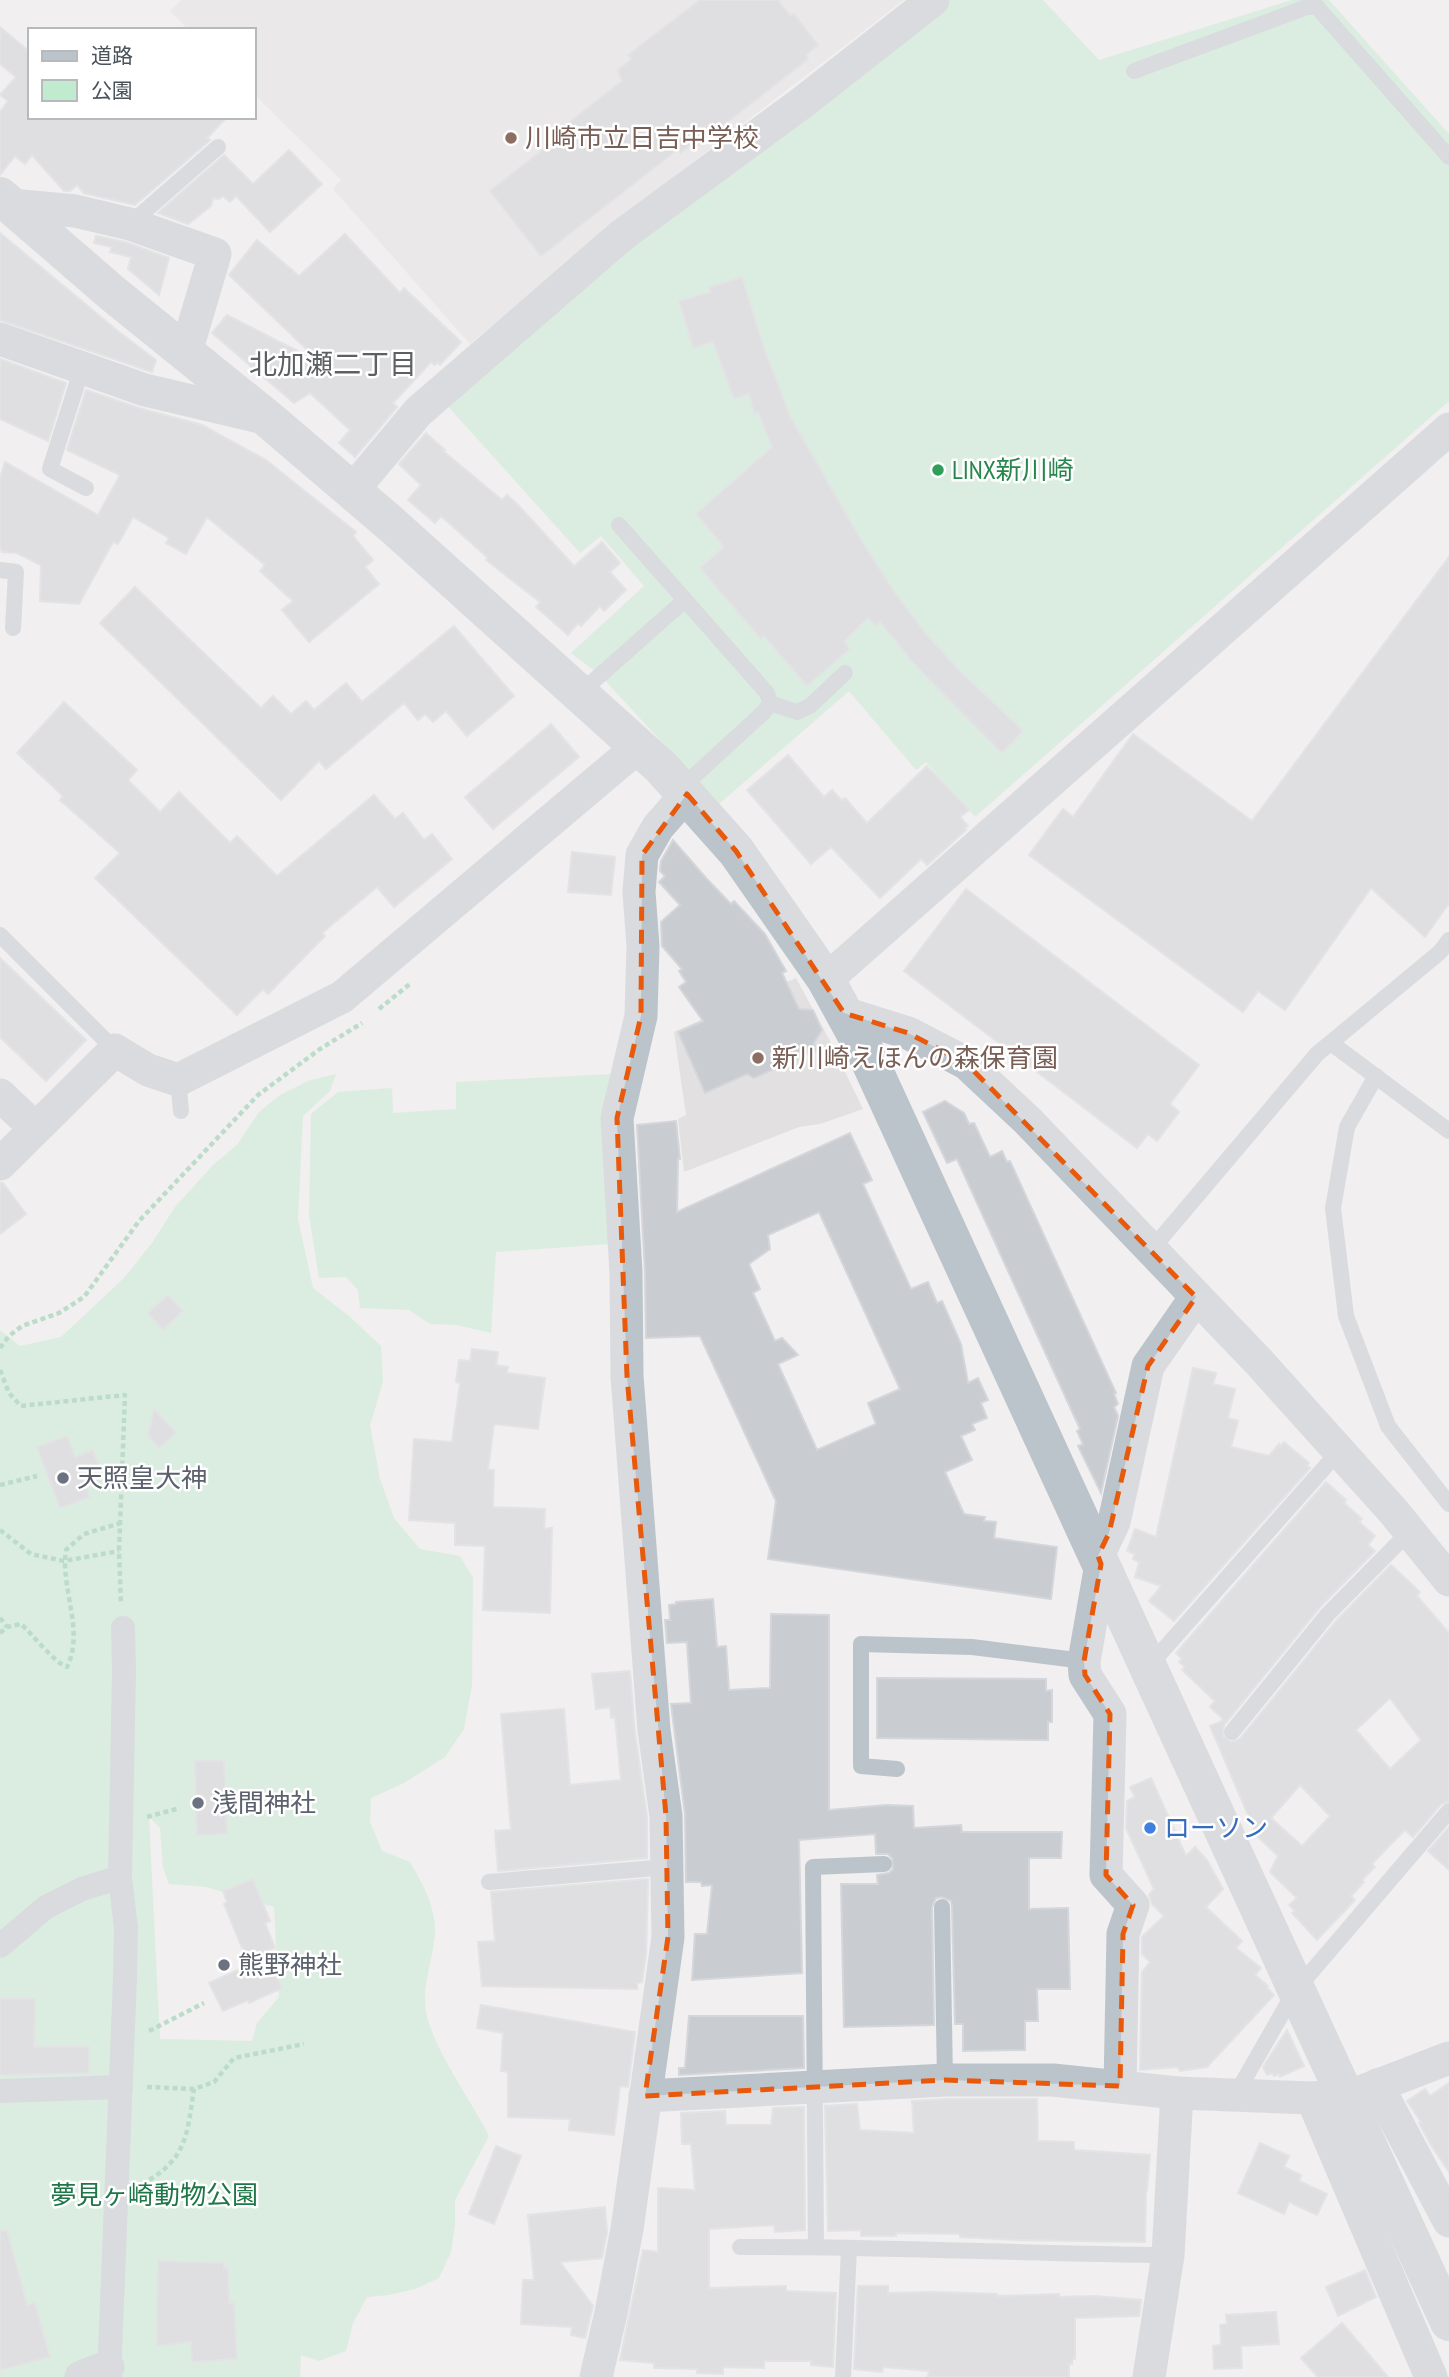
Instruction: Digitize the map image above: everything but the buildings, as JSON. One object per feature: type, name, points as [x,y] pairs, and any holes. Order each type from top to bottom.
[{"type":"street","points":[[352,491],[418,412],[621,236],[782,118],[933,0]]},
{"type":"street","points":[[6,200],[75,211],[130,224],[215,254],[186,352]]},
{"type":"street","points":[[6,200],[112,293],[352,491],[639,746],[684,791],[736,851],[825,980],[866,1053],[1449,2322]]},
{"type":"street","points":[[0,339],[145,390],[268,419]]},
{"type":"street","points":[[825,980],[1449,429]]},
{"type":"street","points":[[0,1164],[115,1050],[148,1070],[179,1096],[342,997],[639,746]]},
{"type":"street","points":[[596,2377],[627,2229],[668,1937],[666,1816],[654,1730],[627,1376],[626,1273],[617,1118],[640,1016],[643,946],[639,892],[642,855],[684,791]]},
{"type":"street","points":[[844,1013],[908,1033],[966,1063],[1028,1121],[1340,1450],[1449,1580]]},
{"type":"street","points":[[0,1095],[34,1128]]},
{"type":"street","points":[[1120,2086],[1123,1934],[1133,1905],[1106,1875],[1110,1714],[1086,1675],[1084,1661],[1099,1560],[1114,1522],[1148,1366],[1196,1297]]},
{"type":"street","points":[[99,2374],[117,2188],[124,2044],[126,1928],[120,1877],[124,1671],[122,1628]]},
{"type":"street","points":[[0,1946],[46,1907],[82,1889],[120,1877]]},
{"type":"street","points":[[645,2096],[945,2080],[1053,2080],[1177,2093],[1236,2095],[1344,2093],[1449,2058]]},
{"type":"street","points":[[0,2091],[121,2086]]},
{"type":"street","points":[[1149,2377],[1168,2255],[1177,2093]]},
{"type":"street","points":[[1344,2093],[1447,2211]]},
{"type":"street","points":[[1344,2093],[1431,2377]]},
{"type":"lane","points":[[1134,71],[1307,7],[1317,7],[1449,157]]},
{"type":"lane","points":[[130,224],[218,148]]},
{"type":"lane","points":[[82,368],[50,470],[86,488]]},
{"type":"lane","points":[[619,525],[767,693],[770,703]]},
{"type":"lane","points":[[0,570],[16,572],[13,628]]},
{"type":"lane","points":[[580,694],[685,600]]},
{"type":"lane","points":[[770,703],[797,712],[810,706],[845,673]]},
{"type":"lane","points":[[684,791],[770,703]]},
{"type":"lane","points":[[0,935],[115,1050]]},
{"type":"lane","points":[[1150,1250],[1317,1054],[1440,953],[1449,940]]},
{"type":"lane","points":[[1331,1043],[1449,1131]]},
{"type":"lane","points":[[1376,1076],[1347,1127],[1333,1209],[1346,1316],[1388,1426],[1449,1504]]},
{"type":"lane","points":[[1149,1667],[1340,1450]]},
{"type":"lane","points":[[1232,1732],[1328,1614],[1409,1532]]},
{"type":"lane","points":[[897,1769],[860,1766],[861,1644],[972,1647],[1084,1661]]},
{"type":"lane","points":[[1236,2095],[1295,1991],[1449,1811]]},
{"type":"lane","points":[[816,2247],[813,1867],[884,1864]]},
{"type":"lane","points":[[489,1882],[667,1867]]},
{"type":"lane","points":[[942,1907],[945,2080]]},
{"type":"lane","points":[[740,2247],[937,2248],[1041,2254],[1168,2255]]},
{"type":"lane","points":[[844,2377],[849,2248]]},
{"type":"path","points":[[0,1348],[9,1336],[22,1326],[59,1313],[84,1297],[139,1221],[258,1095],[320,1049],[352,1031],[411,983]]},
{"type":"path","points":[[0,1335],[9,1336]]},
{"type":"path","points":[[0,1370],[9,1393],[21,1406],[125,1395],[119,1551],[122,1628]]},
{"type":"path","points":[[0,1485],[37,1476]]},
{"type":"path","points":[[0,1633],[7,1627],[21,1624],[60,1665],[67,1667],[72,1656],[73,1629],[64,1561],[66,1550],[84,1534],[121,1523]]},
{"type":"path","points":[[0,1530],[31,1554],[64,1561],[119,1551]]},
{"type":"path","points":[[0,1618],[7,1627]]},
{"type":"path","points":[[122,1824],[180,1808]]},
{"type":"path","points":[[124,2044],[204,2003]]},
{"type":"path","points":[[121,2086],[194,2089],[214,2082],[234,2058],[304,2044]]},
{"type":"path","points":[[117,2188],[138,2186],[158,2175],[175,2158],[187,2137],[194,2089]]},
{"type":"highlighted area","points":[[687,794],[736,851],[844,1013],[908,1033],[966,1063],[1196,1297],[1148,1366],[1109,1533],[1098,1556],[1101,1564],[1084,1661],[1085,1675],[1110,1714],[1106,1875],[1133,1905],[1123,1934],[1120,2086],[945,2080],[645,2096],[668,1937],[666,1816],[627,1376],[617,1118],[641,1016],[642,855]]},
{"type":"shaded area","name":"川崎市立日吉中学校","points":[[181,0],[904,0],[646,198],[470,344],[333,189],[341,180],[256,96],[256,28],[187,28],[170,11]]},
{"type":"shaded area","name":"新川崎えほんの森保育園","points":[[796,978],[863,1109],[820,1124],[799,1127],[684,1172],[678,1119],[686,1115],[674,1032]]},
{"type":"green space","name":"LINX新川崎","points":[[950,0],[1043,0],[1099,60],[1292,0],[1329,0],[1449,134],[1449,401],[975,817],[926,762],[916,770],[849,691],[719,804],[600,675],[571,653],[644,586],[601,536],[580,553],[445,403],[585,280]]},
{"type":"green space","name":"夢見ヶ崎動物公園","points":[[336,1074],[330,1091],[303,1116],[298,1219],[313,1288],[381,1346],[383,1382],[370,1425],[380,1479],[394,1518],[420,1549],[460,1556],[473,1578],[472,1685],[464,1729],[445,1757],[404,1783],[371,1798],[370,1822],[382,1851],[410,1862],[429,1900],[435,1931],[426,1985],[426,2012],[444,2058],[489,2136],[455,2200],[451,2252],[439,2278],[415,2289],[367,2297],[353,2323],[346,2351],[319,2361],[301,2355],[300,2377],[0,2377],[0,1330],[20,1346],[61,1337],[124,1278],[152,1243],[175,1207],[213,1165],[237,1145],[259,1112],[280,1095],[308,1081]],"holes":[[[149,1817],[160,1828],[163,1867],[169,1884],[206,1887],[274,1907],[279,1997],[257,2023],[252,2041],[160,2039]]]},
{"type":"green space","points":[[613,1074],[611,1244],[496,1252],[491,1333],[457,1325],[430,1324],[409,1310],[360,1308],[358,1290],[346,1277],[319,1278],[309,1215],[311,1114],[338,1092],[392,1088],[393,1113],[456,1109],[456,1082]]},
{"type":"place","name":"川崎市立日吉中学校","points":[[511,138]]},
{"type":"place","name":"LINX新川崎","points":[[938,470]]},
{"type":"place","name":"新川崎えほんの森保育園","points":[[758,1058]]},
{"type":"place","name":"天照皇大神","points":[[63,1478]]},
{"type":"place","name":"浅間神社","points":[[198,1803]]},
{"type":"place","name":"ローソン","points":[[1150,1828]]},
{"type":"place","name":"熊野神社","points":[[224,1965]]},
{"type":"district","name":"北加瀬二丁目","points":[[333,364]]}]
